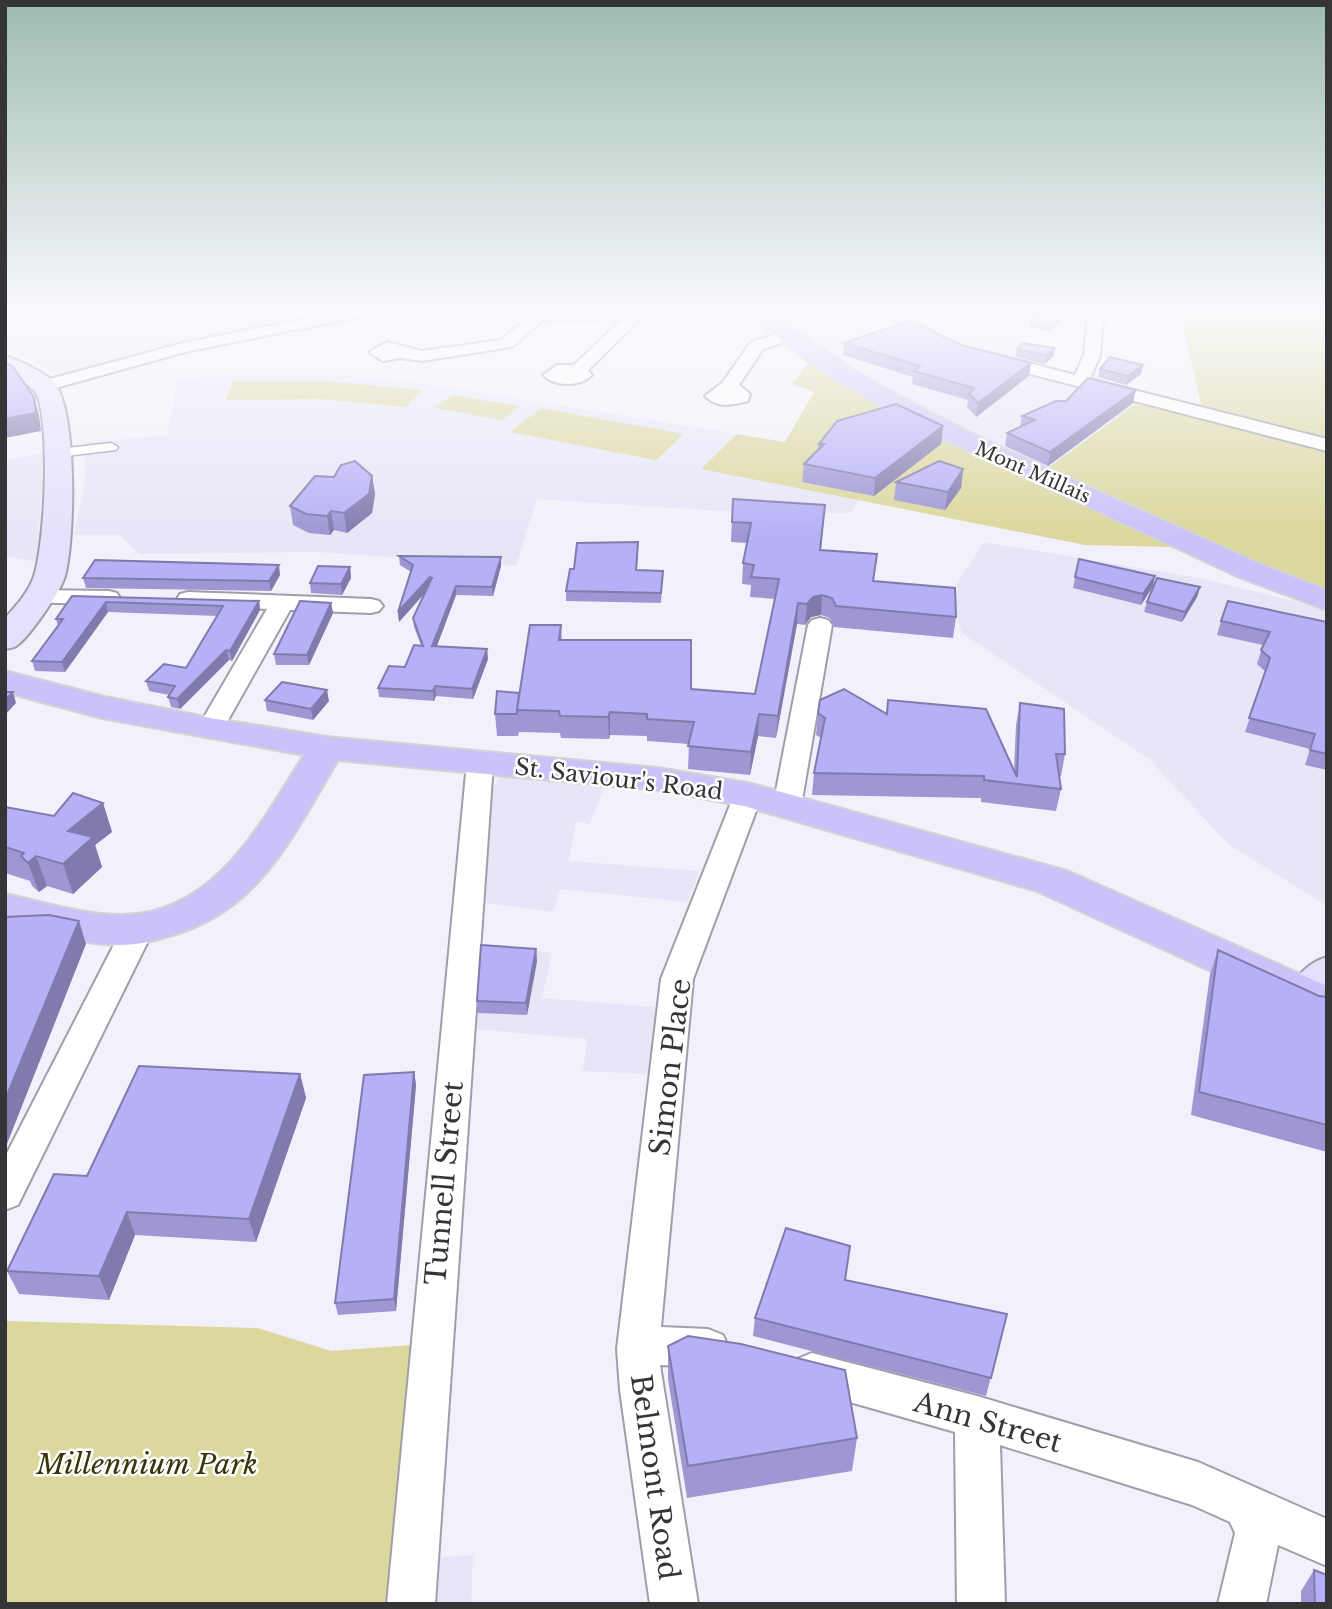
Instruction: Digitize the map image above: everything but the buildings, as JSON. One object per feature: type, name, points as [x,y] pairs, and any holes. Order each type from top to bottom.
[{"type":"main road","points":[[5,639],[40,597],[49,578],[54,554],[59,441],[52,403],[45,386]]},
{"type":"main road","name":"Mont Millais","points":[[864,386],[941,429],[1263,576],[1327,601]]},
{"type":"main road","name":"St. Saviour's Road","points":[[5,681],[102,707],[209,729],[327,748],[658,779],[748,795],[1052,881],[1320,991]]},
{"type":"main road","points":[[5,908],[105,928],[138,929],[194,910],[231,887],[248,867],[327,748]]},
{"type":"street","points":[[1096,386],[1327,445]]},
{"type":"street","points":[[58,453],[111,447]]},
{"type":"street","points":[[40,597],[137,598]]},
{"type":"street","points":[[164,599],[371,606]]},
{"type":"street","points":[[209,729],[284,601]]},
{"type":"street","points":[[787,806],[820,625]]},
{"type":"street","name":"Tunnell Street","points":[[411,1604],[480,763]]},
{"type":"street","name":"Simon Place","points":[[638,1349],[677,979],[748,795]]},
{"type":"street","points":[[5,1194],[138,929]]},
{"type":"street","name":"Ann Street","points":[[638,1349],[669,1345],[721,1349],[977,1417],[1198,1484],[1327,1543]]},
{"type":"street","name":"Belmont Road","points":[[638,1349],[641,1390],[674,1604]]},
{"type":"street","points":[[977,1417],[981,1604]]},
{"type":"street","points":[[1242,1604],[1258,1532],[1245,1504]]},
{"type":"shaded area","points":[[177,386],[440,386],[737,434],[702,469],[859,500],[851,513],[720,511],[537,499],[516,566],[316,552],[139,554],[120,535],[74,535],[85,479],[85,442],[167,436]]},
{"type":"shaded area","points":[[878,386],[1096,386],[1141,400],[1044,471],[908,405]]},
{"type":"shaded area","points":[[42,453],[37,562],[5,556],[5,460]]},
{"type":"shaded area","points":[[984,542],[1200,578],[1327,609],[1327,906],[1228,844],[1149,759],[962,633],[955,611],[957,583]]},
{"type":"shaded area","points":[[501,773],[605,785],[590,824],[576,822],[569,861],[699,871],[688,902],[560,889],[553,912],[479,902],[491,793]]},
{"type":"shaded area","points":[[478,943],[552,953],[542,998],[656,1007],[649,1074],[583,1071],[587,1039],[473,1029]]},
{"type":"shaded area","points":[[473,1555],[471,1604],[428,1604],[431,1558]]},
{"type":"green space","points":[[231,386],[380,386],[422,390],[406,407],[320,399],[226,400]]},
{"type":"green space","points":[[798,386],[863,386],[1171,540],[1171,547],[1085,545],[701,469],[737,434],[785,442],[814,392]]},
{"type":"green space","points":[[1197,386],[1327,386],[1327,441],[1202,408]]},
{"type":"green space","points":[[452,395],[520,406],[502,420],[434,408]]},
{"type":"green space","points":[[1141,400],[1327,449],[1327,589],[1247,560],[1044,471]]},
{"type":"green space","points":[[541,408],[683,434],[656,460],[510,432]]},
{"type":"green space","name":"Millennium Park","points":[[5,1321],[258,1328],[331,1351],[413,1345],[390,1604],[5,1604]]}]
